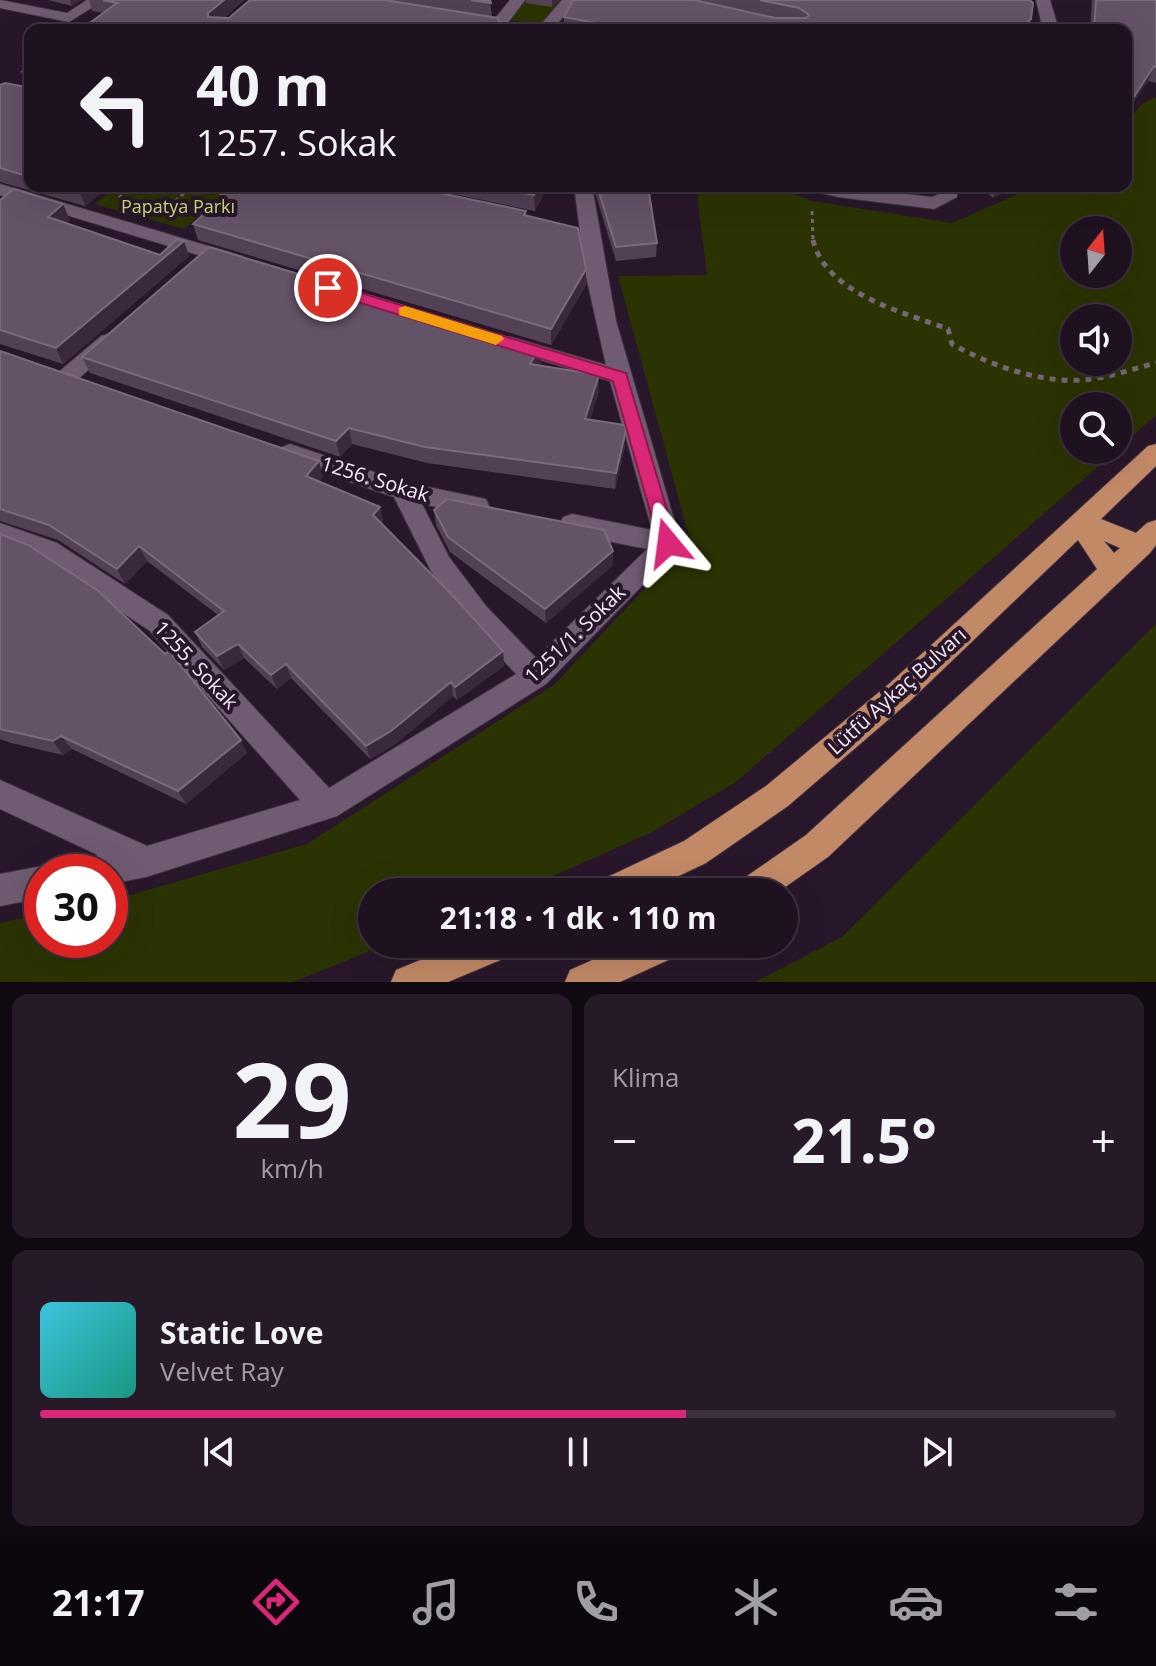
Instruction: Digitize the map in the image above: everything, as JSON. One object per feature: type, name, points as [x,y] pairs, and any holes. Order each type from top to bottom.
[{"type":"main road","name":"Lütfü Aykaç Bulvarı","points":[[640,878],[695,852],[777,796],[900,692],[1156,452]]},
{"type":"main road","points":[[1081,521],[1148,538]]},
{"type":"main road","points":[[1081,521],[1095,548],[1113,570]]},
{"type":"main road","points":[[771,878],[817,846],[1148,538]]},
{"type":"main road","points":[[408,982],[465,958]]},
{"type":"main road","points":[[582,982],[634,958]]},
{"type":"street","points":[[2,6],[69,18],[97,0]]},
{"type":"street","points":[[499,24],[518,0]]},
{"type":"street","points":[[549,24],[570,0]]},
{"type":"street","points":[[1043,0],[1049,24]]},
{"type":"street","points":[[450,18],[485,24]]},
{"type":"street","points":[[543,519],[668,543],[579,229],[582,192]]},
{"type":"street","points":[[838,192],[934,203],[948,197],[948,192]]},
{"type":"street","points":[[11,193],[256,266]]},
{"type":"street","points":[[179,242],[229,197]]},
{"type":"street","points":[[187,273],[210,252]]},
{"type":"street","points":[[68,376],[127,325]]},
{"type":"street","points":[[499,340],[621,377]]},
{"type":"street","points":[[41,367],[97,386]]},
{"type":"street","name":"1256. Sokak","points":[[272,446],[403,491],[496,510]]},
{"type":"street","points":[[403,491],[440,564],[477,614],[536,676]]},
{"type":"street","name":"1255. Sokak","points":[[0,533],[48,550],[159,623],[326,806]]},
{"type":"street","name":"1251/1. Sokak","points":[[128,865],[326,806],[536,676],[668,543]]},
{"type":"street","points":[[0,794],[146,862]]},
{"type":"street","points":[[0,890],[24,885]]},
{"type":"path","points":[[142,232],[188,192]]},
{"type":"path","points":[[214,192],[229,197]]},
{"type":"path","points":[[838,192],[812,201],[811,232],[821,260],[858,293],[948,329],[952,344],[968,354],[1017,369],[1070,380],[1114,374],[1156,363]]},
{"type":"green space","points":[[525,0],[560,0],[542,24],[510,20]]},
{"type":"green space","points":[[1156,97],[1156,415],[1132,436],[1132,392],[1060,392],[1060,464],[1101,464],[736,782],[652,832],[548,878],[358,878],[358,956],[293,982],[0,982],[0,923],[24,918],[24,958],[128,958],[128,896],[307,844],[554,685],[690,540],[618,276],[707,275],[697,192],[790,192],[812,201],[952,223],[1022,192],[1132,192],[1132,118],[1144,103]]},
{"type":"green space","name":"Papatya Parkı","points":[[109,192],[226,192],[184,229],[94,204]]},
{"type":"green space","points":[[1156,624],[1156,982],[755,982],[842,937]]},
{"type":"building","points":[[103,0],[224,0],[208,13],[208,17],[229,18],[250,0],[384,0],[498,18],[500,24],[88,24],[117,3]]},
{"type":"building","points":[[573,0],[694,0],[775,18],[806,18],[809,15],[799,8],[760,0],[1030,0],[1033,3],[1031,19],[1026,24],[601,24],[564,17]]},
{"type":"building","points":[[1096,0],[1156,0],[1156,67],[1132,100],[1132,24],[1094,24]]},
{"type":"building","points":[[0,85],[24,87],[24,175],[0,168]]},
{"type":"building","points":[[14,189],[63,204],[48,217],[160,255],[177,239],[184,241],[56,348],[0,330],[0,200]]},
{"type":"building","points":[[228,192],[436,192],[526,211],[524,215],[578,228],[586,269],[551,329],[193,224]]},
{"type":"building","points":[[599,192],[649,192],[657,243],[616,247]]},
{"type":"building","points":[[209,247],[540,347],[530,364],[599,375],[585,419],[624,425],[626,430],[616,473],[425,447],[349,428],[336,441],[82,357]]},
{"type":"building","points":[[0,351],[319,461],[306,476],[380,507],[373,515],[503,651],[455,687],[451,682],[391,731],[366,746],[286,664],[271,675],[238,644],[217,656],[195,632],[224,611],[139,546],[117,569],[49,525],[0,509]]},
{"type":"building","points":[[447,499],[604,530],[613,551],[545,609],[448,537],[434,510]]},
{"type":"building","points":[[0,534],[28,545],[97,590],[165,654],[169,651],[241,740],[178,791],[61,736],[53,741],[0,729]]},
{"type":"slow traffic","points":[[405,311],[496,339]]},
{"type":"route","points":[[328,288],[621,377],[668,543]]}]
